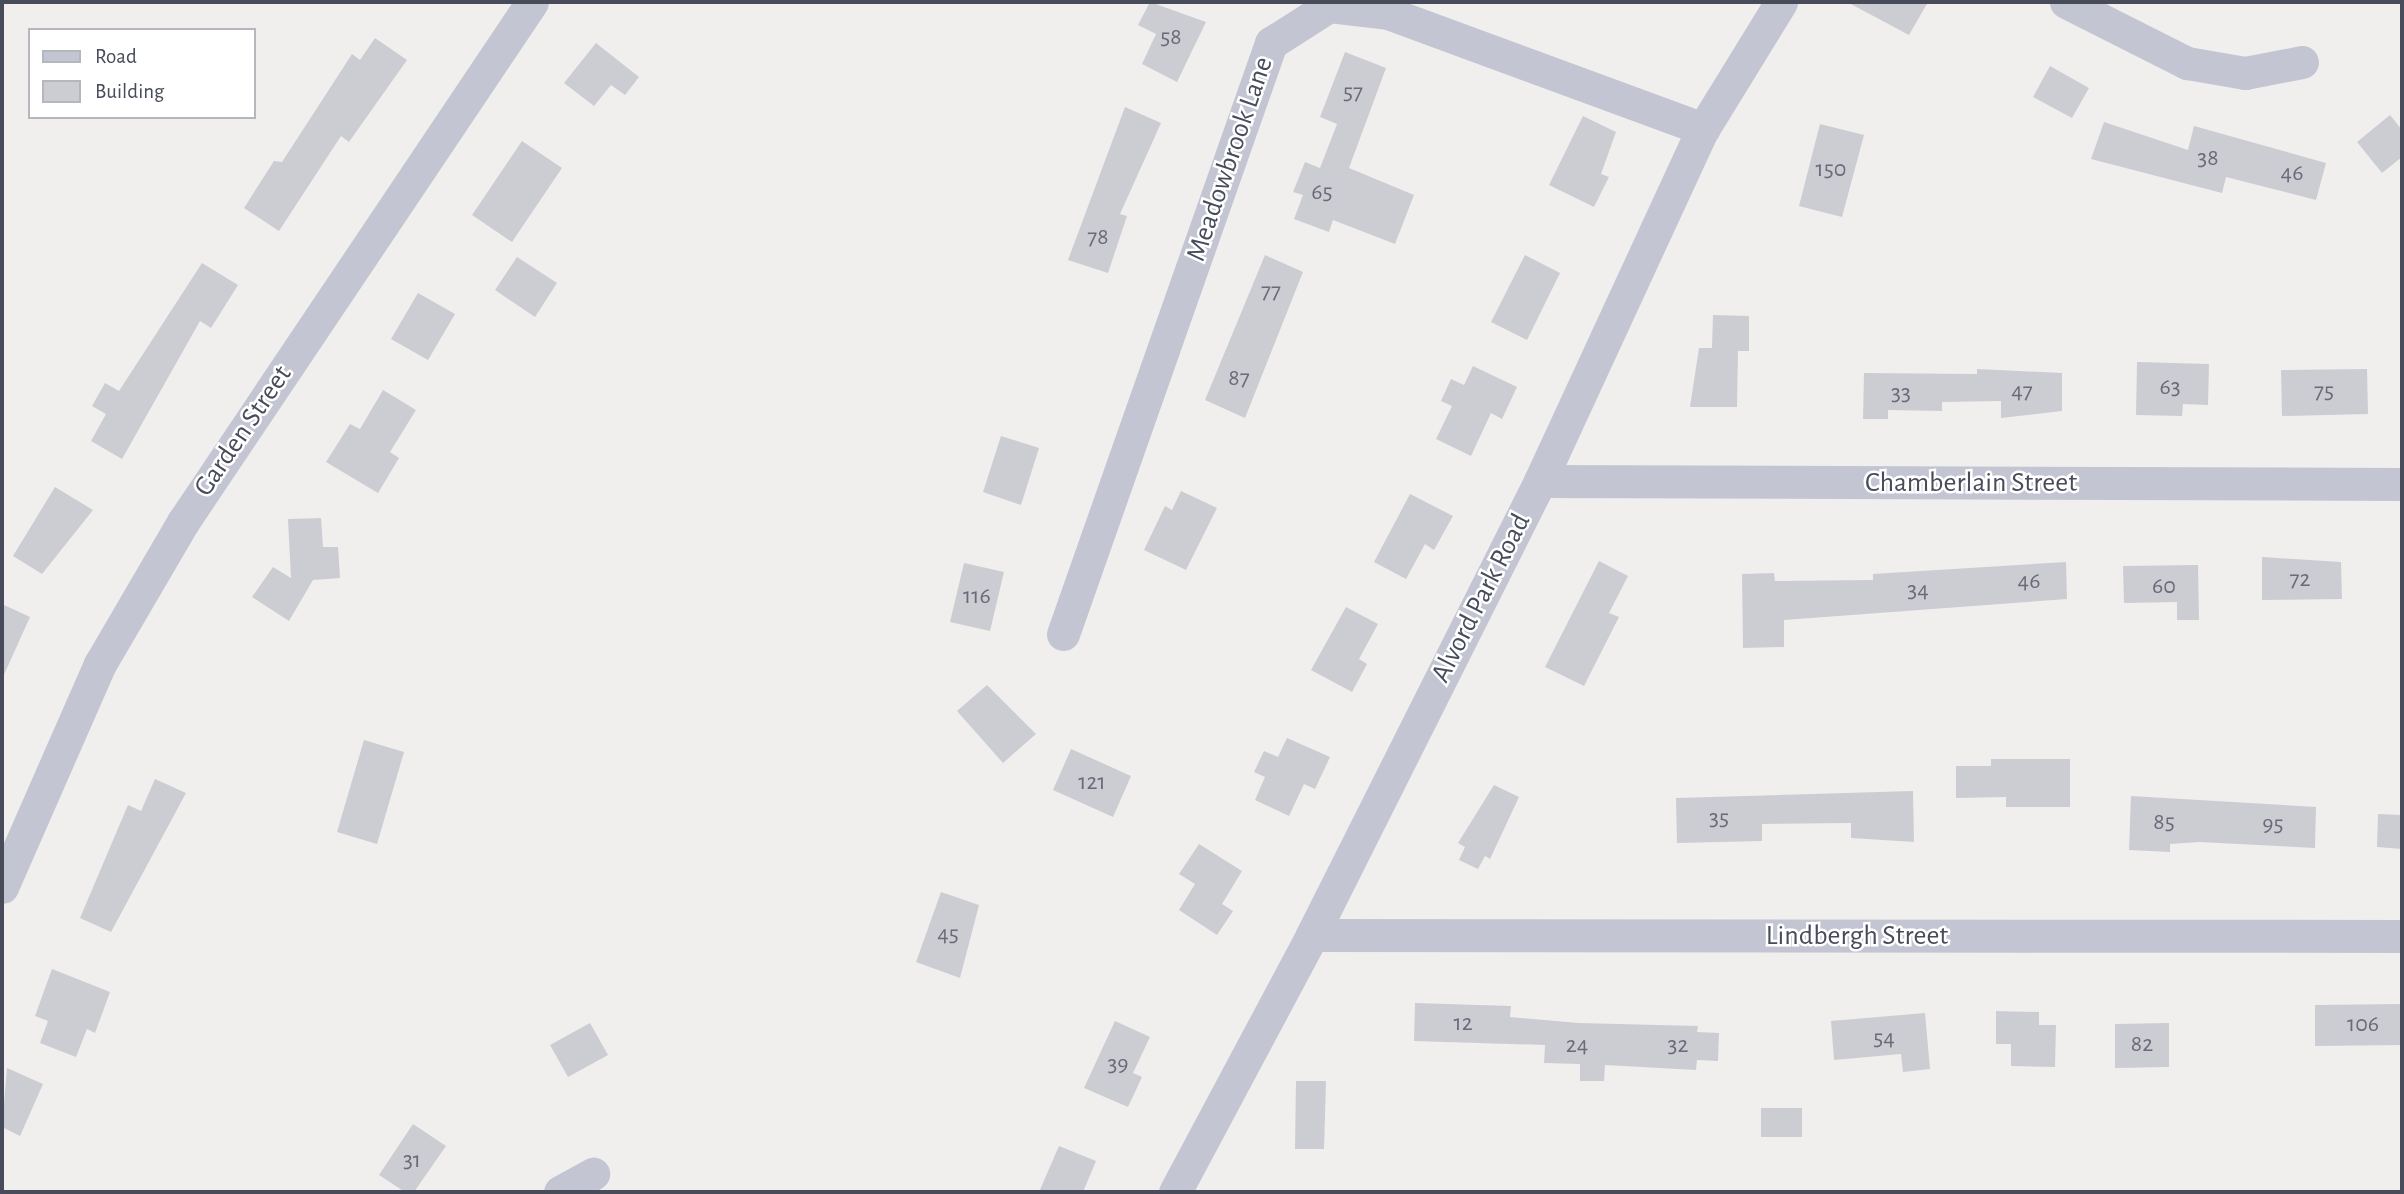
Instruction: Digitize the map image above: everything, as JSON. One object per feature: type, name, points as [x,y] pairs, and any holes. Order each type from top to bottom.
[{"type":"street","name":"Garden Street","points":[[2,887],[100,664],[183,522],[532,2]]},
{"type":"street","name":"Alvord Park Road","points":[[1175,1192],[1312,935],[1540,481],[1703,129],[1781,2]]},
{"type":"street","points":[[2066,2],[2187,63],[2245,74],[2302,62]]},
{"type":"street","name":"Meadowbrook Lane","points":[[1063,634],[1270,43],[1329,6],[1388,13],[1703,129]]},
{"type":"street","name":"Chamberlain Street","points":[[1540,481],[2402,484]]},
{"type":"street","name":"Lindbergh Street","points":[[1312,935],[2402,936]]},
{"type":"street","points":[[560,1192],[593,1174]]},
{"type":"building","points":[[1150,2],[1206,22],[1177,82],[1142,64],[1156,34],[1138,25]]},
{"type":"building","points":[[1847,2],[1928,2],[1909,35]]},
{"type":"building","points":[[375,38],[407,60],[349,142],[341,136],[279,231],[244,208],[274,161],[282,162],[352,54],[360,60]]},
{"type":"building","points":[[596,43],[639,77],[625,95],[611,85],[594,106],[564,83]]},
{"type":"building","points":[[1345,52],[1386,68],[1349,168],[1414,195],[1395,244],[1333,220],[1329,232],[1294,219],[1303,195],[1293,192],[1305,162],[1320,168],[1337,124],[1320,117]]},
{"type":"building","points":[[2050,66],[2089,88],[2072,118],[2033,97]]},
{"type":"building","points":[[1125,107],[1161,123],[1120,214],[1127,216],[1108,273],[1068,260]]},
{"type":"building","points":[[2390,115],[2402,130],[2402,157],[2382,173],[2357,142]]},
{"type":"building","points":[[1583,116],[1616,132],[1601,174],[1609,177],[1594,207],[1549,185]]},
{"type":"building","points":[[2104,122],[2188,150],[2194,126],[2326,163],[2316,200],[2226,177],[2222,193],[2091,159]]},
{"type":"building","points":[[1820,124],[1864,135],[1842,217],[1799,206]]},
{"type":"building","points":[[522,141],[562,168],[512,242],[472,215]]},
{"type":"building","points":[[1265,255],[1303,272],[1245,418],[1205,400]]},
{"type":"building","points":[[1525,255],[1560,273],[1527,340],[1491,322]]},
{"type":"building","points":[[517,257],[557,283],[535,317],[495,290]]},
{"type":"building","points":[[202,263],[238,285],[211,328],[200,321],[122,459],[91,441],[106,414],[92,406],[105,383],[119,391]]},
{"type":"building","points":[[418,293],[455,314],[428,360],[391,339]]},
{"type":"building","points":[[1713,315],[1749,316],[1749,351],[1738,351],[1737,407],[1690,407],[1699,348],[1712,348]]},
{"type":"building","points":[[2137,362],[2209,364],[2208,405],[2183,404],[2182,416],[2136,415]]},
{"type":"building","points":[[1473,366],[1517,387],[1502,419],[1491,413],[1471,456],[1436,439],[1452,406],[1441,401],[1451,379],[1464,385]]},
{"type":"building","points":[[1977,369],[2062,373],[2062,411],[2001,418],[2001,401],[1942,402],[1942,411],[1888,410],[1888,419],[1863,419],[1864,373],[1977,374]]},
{"type":"building","points":[[2367,369],[2368,414],[2282,416],[2281,370]]},
{"type":"building","points":[[383,390],[416,410],[390,452],[399,458],[378,493],[326,462],[350,424],[360,429]]},
{"type":"building","points":[[1001,436],[1039,448],[1021,505],[983,492]]},
{"type":"building","points":[[55,487],[93,510],[42,574],[13,556]]},
{"type":"building","points":[[1181,491],[1217,508],[1186,570],[1144,550],[1165,506],[1172,510]]},
{"type":"building","points":[[1410,494],[1453,516],[1434,550],[1425,544],[1406,579],[1374,562]]},
{"type":"building","points":[[321,518],[323,547],[338,547],[340,578],[313,580],[289,621],[252,597],[273,567],[291,578],[288,519]]},
{"type":"building","points":[[2262,557],[2341,562],[2342,599],[2262,600]]},
{"type":"building","points":[[1599,561],[1628,576],[1609,613],[1619,617],[1584,686],[1545,667]]},
{"type":"building","points":[[2066,562],[2067,599],[1784,620],[1784,647],[1743,648],[1742,574],[1774,573],[1775,581],[1873,580],[1873,574]]},
{"type":"building","points":[[964,563],[1004,572],[990,631],[950,622]]},
{"type":"building","points":[[2198,565],[2199,620],[2177,620],[2177,602],[2124,603],[2123,566]]},
{"type":"building","points":[[2,604],[30,617],[2,679]]},
{"type":"building","points":[[1346,607],[1378,624],[1359,659],[1367,664],[1352,692],[1311,670]]},
{"type":"building","points":[[987,685],[1036,734],[1003,763],[957,711]]},
{"type":"building","points":[[1287,738],[1330,757],[1315,789],[1304,784],[1289,816],[1255,800],[1265,777],[1254,772],[1264,751],[1278,757]]},
{"type":"building","points":[[364,740],[404,752],[377,844],[337,832]]},
{"type":"building","points":[[1071,749],[1131,776],[1113,817],[1053,790]]},
{"type":"building","points":[[1991,759],[2070,759],[2070,807],[2006,807],[2006,797],[1956,798],[1956,766],[1991,766]]},
{"type":"building","points":[[155,779],[186,793],[111,932],[80,918],[128,805],[141,811]]},
{"type":"building","points":[[1494,785],[1519,797],[1490,859],[1485,856],[1478,869],[1459,860],[1465,847],[1458,843]]},
{"type":"building","points":[[1913,791],[1914,842],[1851,838],[1851,823],[1762,824],[1762,841],[1677,843],[1676,798]]},
{"type":"building","points":[[2131,796],[2316,807],[2315,848],[2200,842],[2170,844],[2170,852],[2129,850]]},
{"type":"building","points":[[2378,814],[2402,815],[2402,849],[2377,847]]},
{"type":"building","points":[[1199,844],[1242,871],[1222,904],[1233,911],[1217,935],[1179,910],[1195,884],[1179,874]]},
{"type":"building","points":[[941,892],[979,905],[960,978],[916,962]]},
{"type":"building","points":[[52,969],[110,992],[95,1033],[87,1029],[76,1057],[40,1043],[48,1021],[35,1016]]},
{"type":"building","points":[[1415,1003],[1511,1006],[1510,1017],[1579,1023],[1698,1026],[1697,1032],[1719,1033],[1718,1061],[1697,1060],[1696,1070],[1605,1065],[1604,1081],[1580,1081],[1580,1064],[1544,1063],[1545,1045],[1414,1041]]},
{"type":"building","points":[[2402,1004],[2402,1045],[2315,1046],[2315,1005]]},
{"type":"building","points":[[1996,1011],[2039,1012],[2039,1025],[2056,1025],[2055,1067],[2011,1066],[2011,1044],[1996,1044]]},
{"type":"building","points":[[1925,1013],[1930,1069],[1903,1072],[1901,1054],[1834,1060],[1831,1021]]},
{"type":"building","points":[[1115,1021],[1150,1037],[1133,1073],[1142,1077],[1128,1107],[1084,1088]]},
{"type":"building","points":[[590,1023],[608,1055],[568,1077],[550,1045]]},
{"type":"building","points":[[2169,1023],[2169,1067],[2115,1068],[2115,1024]]},
{"type":"building","points":[[7,1068],[43,1084],[20,1136],[2,1127]]},
{"type":"building","points":[[1296,1081],[1326,1081],[1324,1149],[1295,1149]]},
{"type":"building","points":[[1761,1108],[1802,1108],[1802,1137],[1761,1137]]},
{"type":"building","points":[[413,1124],[446,1146],[414,1192],[405,1192],[379,1175]]},
{"type":"building","points":[[1059,1146],[1096,1161],[1083,1192],[1039,1192]]}]
